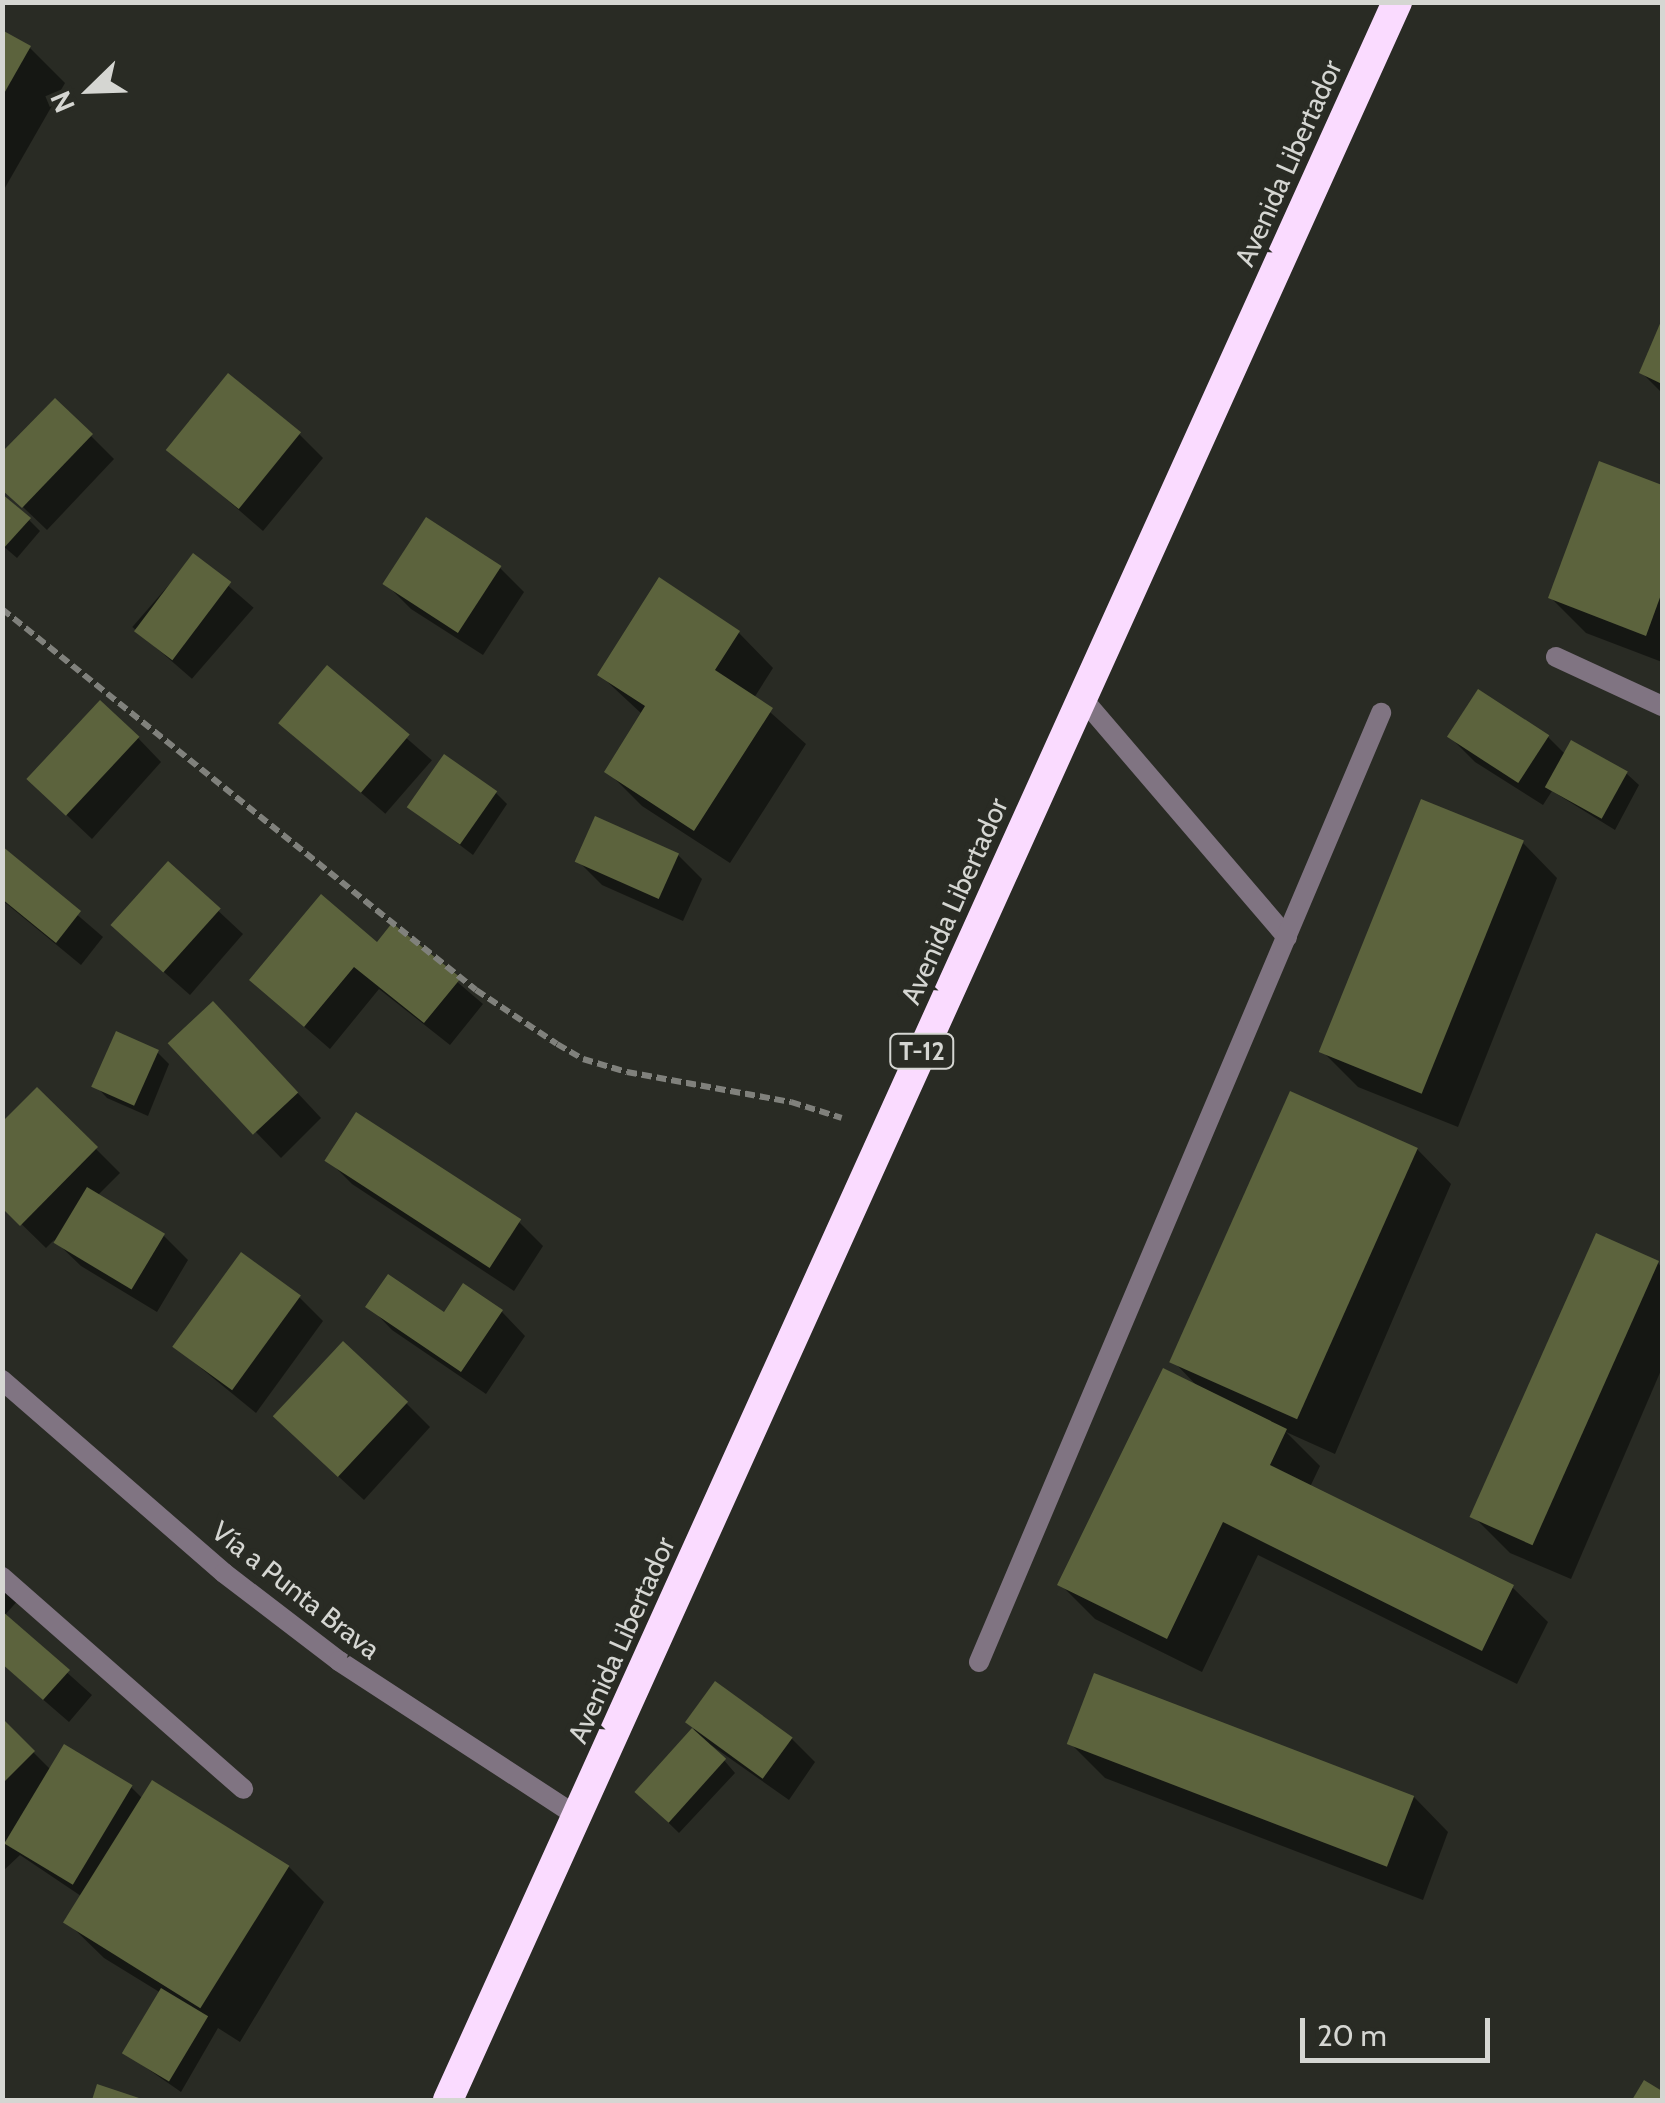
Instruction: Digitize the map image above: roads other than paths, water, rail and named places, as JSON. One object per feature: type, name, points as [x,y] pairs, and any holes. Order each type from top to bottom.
[{"type":"highway","name":"Avenida Libertador","points":[[448,2100],[1397,2]]},
{"type":"street","points":[[1556,657],[1662,706]]},
{"type":"street","points":[[1082,698],[1287,937]]},
{"type":"street","points":[[979,1662],[1381,713]]},
{"type":"street","name":"Vía a Punta Brava","points":[[2,1380],[224,1572],[339,1661],[577,1816]]},
{"type":"street","points":[[2,1577],[243,1789]]}]
